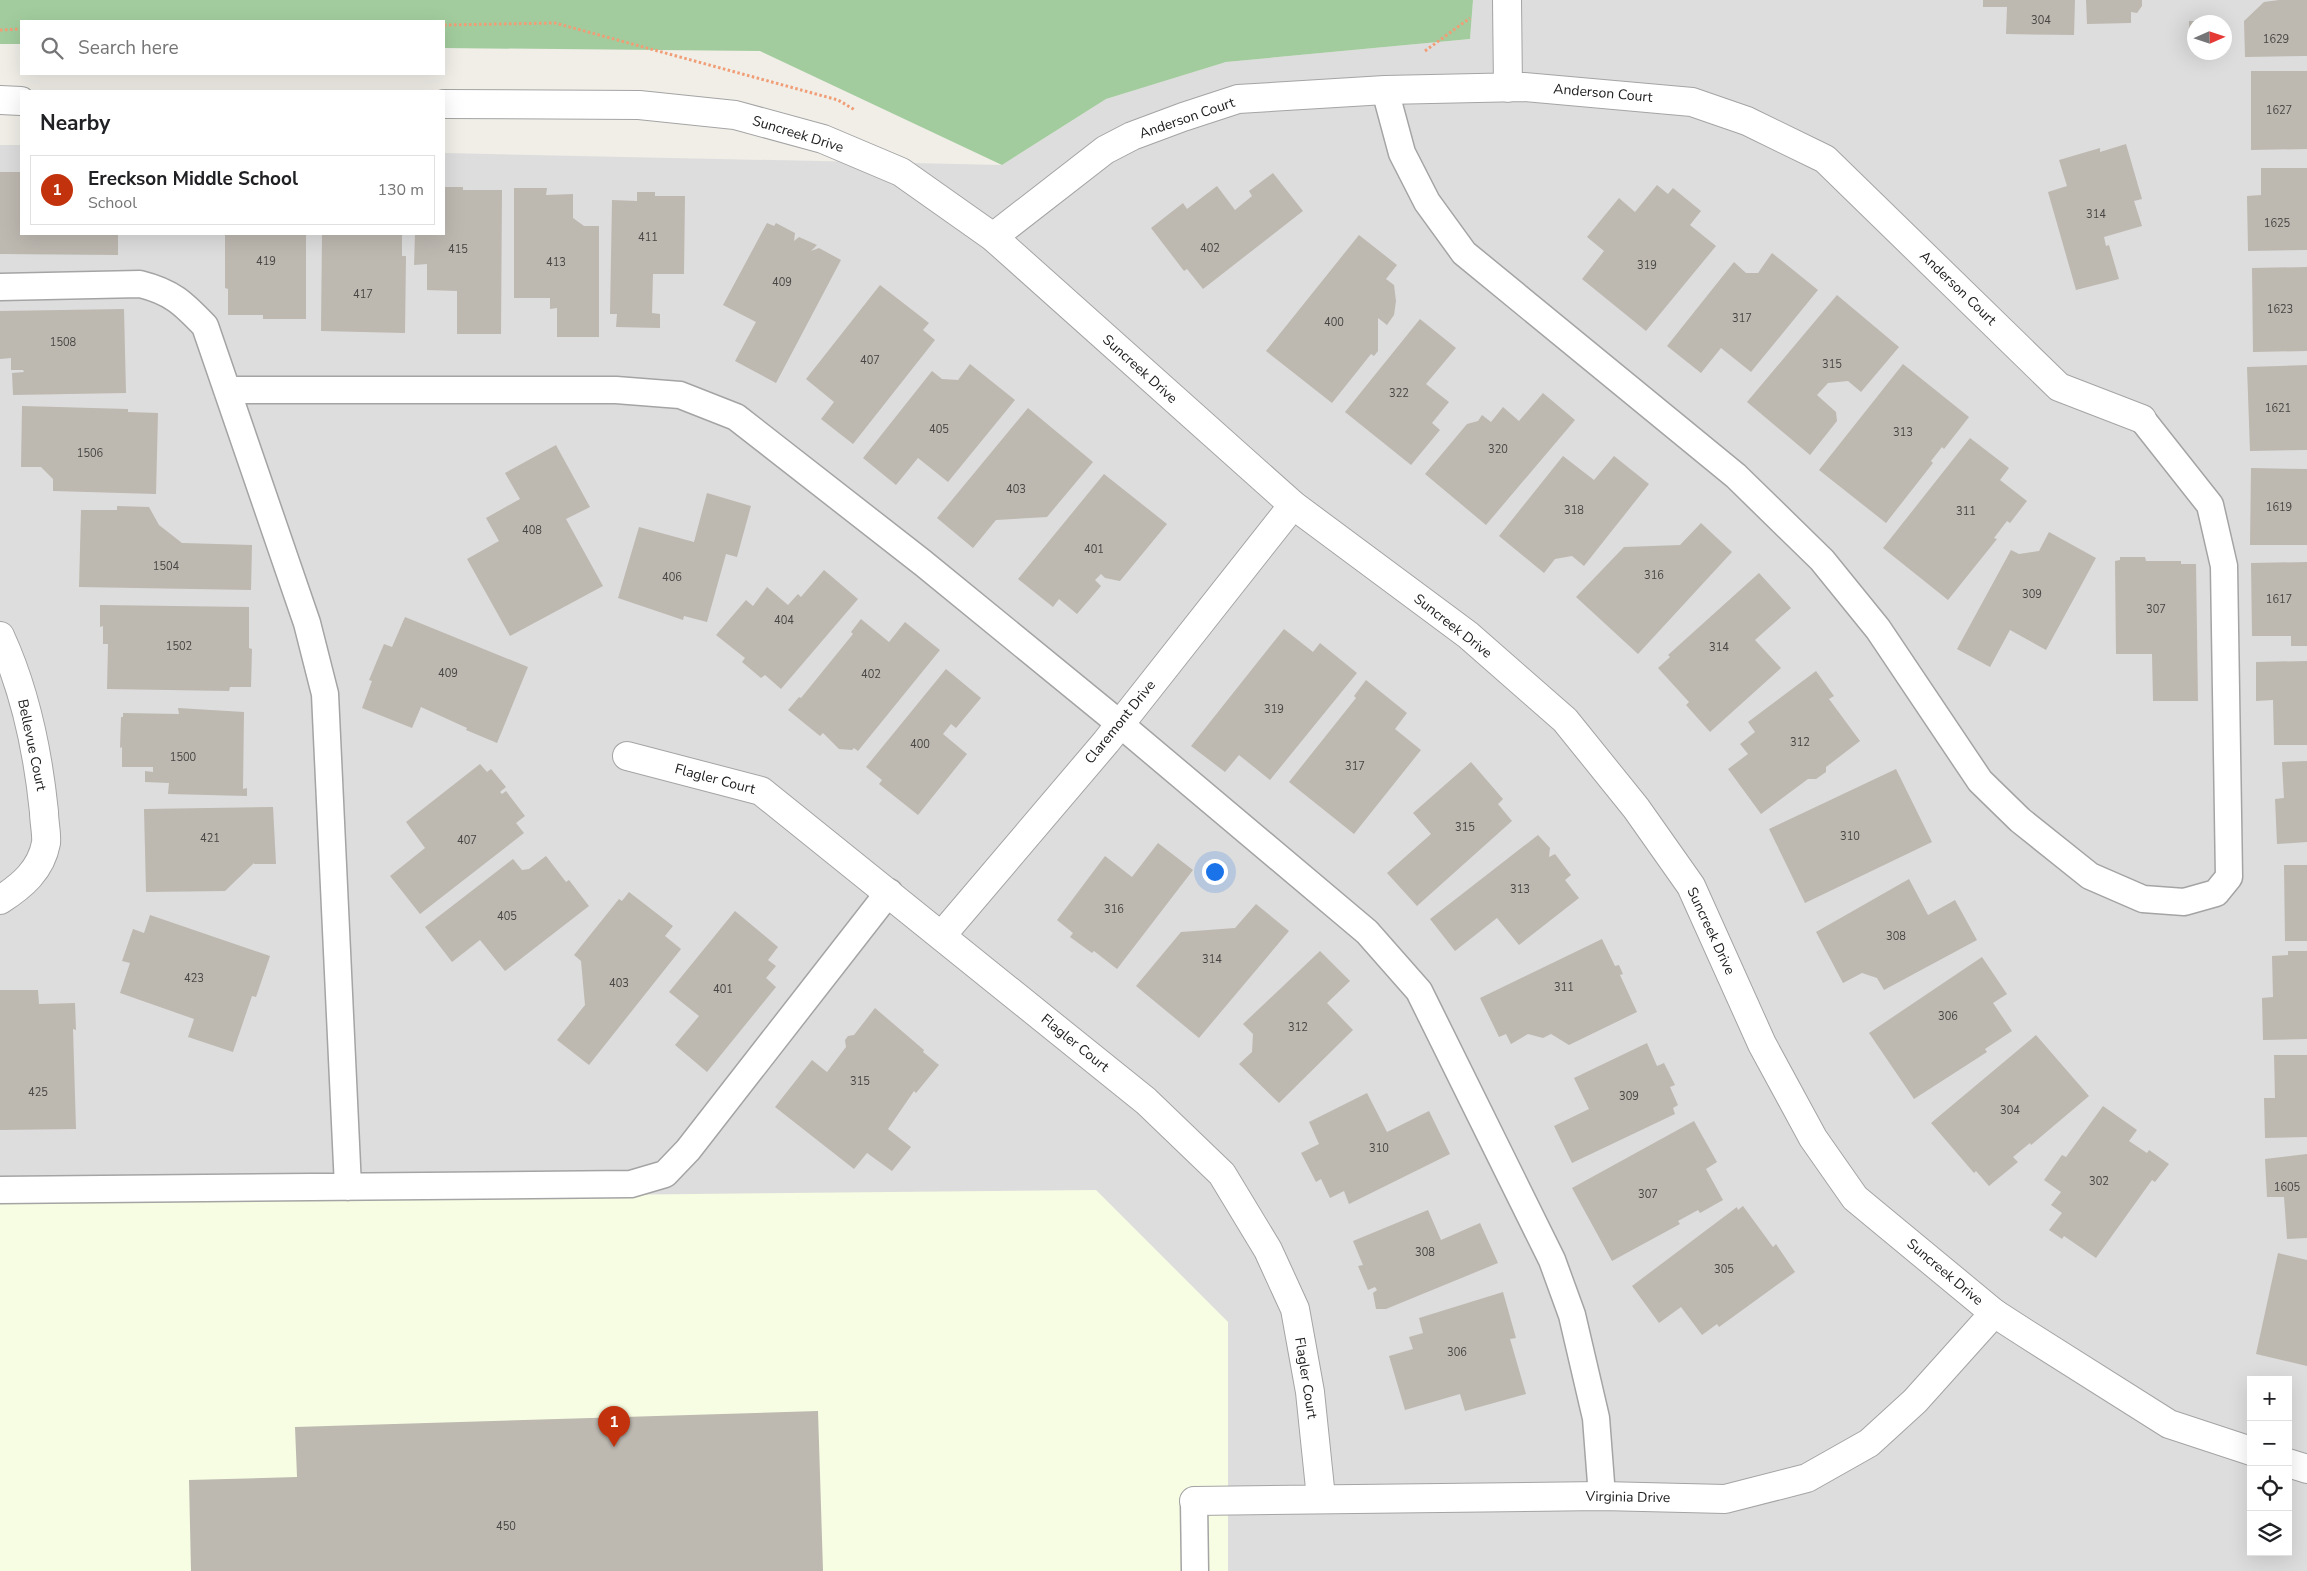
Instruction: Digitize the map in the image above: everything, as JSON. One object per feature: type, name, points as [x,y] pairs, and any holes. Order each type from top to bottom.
[{"type":"street","points":[[1507,0],[1508,88]]},
{"type":"street","name":"Anderson Court","points":[[993,237],[1105,150],[1132,136],[1238,99],[1385,90],[1524,87],[1692,102],[1747,121],[1824,159],[2058,387],[2142,419]]},
{"type":"street","points":[[0,100],[20,101]]},
{"type":"street","name":"Suncreek Drive","points":[[445,104],[639,105],[735,115],[823,138],[900,172],[993,237],[1293,505],[1468,635],[1566,720],[1636,808],[1691,886],[1762,1044],[1813,1138],[1855,1198],[1994,1313],[2169,1424],[2247,1450]]},
{"type":"street","name":"Claremont Drive","points":[[942,935],[1120,724],[1293,505]]},
{"type":"street","name":"Bellevue Court","points":[[0,636],[25,705],[42,798],[46,842],[38,864],[20,887],[0,900]]},
{"type":"street","name":"Flagler Court","points":[[627,756],[761,791],[889,892],[1146,1101],[1222,1174],[1268,1250],[1295,1309],[1310,1392],[1321,1498]]},
{"type":"street","name":"Virginia Drive","points":[[1194,1501],[1602,1496],[1725,1500],[1807,1478],[1869,1443],[1915,1400],[1994,1313]]},
{"type":"street","points":[[2292,1464],[2307,1469]]},
{"type":"lane","points":[[1385,90],[1402,153],[1427,202],[1464,253],[1736,476],[1822,560],[1878,629],[1980,780],[2020,820],[2090,876],[2143,899],[2184,902],[2216,892],[2229,877],[2224,566],[2210,505],[2142,419]]},
{"type":"lane","points":[[0,288],[140,284],[156,288],[180,300],[205,326],[307,623],[324,694],[348,1187]]},
{"type":"lane","points":[[227,390],[616,390],[680,396],[736,417],[923,563],[1120,724],[1367,932],[1419,991],[1552,1260],[1572,1315],[1596,1418],[1602,1496]]},
{"type":"lane","points":[[0,1190],[631,1184],[665,1174],[688,1150],[889,892]]},
{"type":"lane","points":[[1194,1501],[1195,1571]]},
{"type":"path","points":[[0,30],[20,30]]},
{"type":"shaded area","points":[[1473,0],[2307,0],[2307,1571],[1228,1571],[1228,1322],[0,1201],[0,145],[20,145],[20,235],[445,235],[445,153],[1002,165],[1106,99],[1226,62],[1470,39]]},
{"type":"shaded area","points":[[1096,1190],[1228,1322],[1228,1571],[0,1571],[0,1201]]},
{"type":"green space","points":[[0,0],[1473,0],[1470,39],[1226,62],[1106,99],[1002,165],[760,51],[445,48],[445,20],[20,20],[20,44],[0,44]]},
{"type":"building","points":[[1983,0],[2075,0],[2074,35],[2006,34],[2007,7],[1983,7]]},
{"type":"building","points":[[2086,0],[2142,0],[2142,6],[2137,13],[2131,12],[2131,23],[2087,24]]},
{"type":"building","points":[[2307,0],[2307,56],[2245,57],[2244,21],[2264,2]]},
{"type":"building","points":[[2251,71],[2307,71],[2307,149],[2251,150]]},
{"type":"building","points":[[2126,144],[2142,199],[2134,201],[2142,226],[2104,237],[2106,246],[2109,245],[2119,279],[2076,290],[2048,192],[2067,186],[2059,160],[2100,148],[2100,152]]},
{"type":"building","points":[[2261,168],[2307,168],[2307,250],[2248,251],[2247,196],[2261,195]]},
{"type":"building","points":[[0,172],[20,172],[20,235],[118,235],[118,255],[0,254]]},
{"type":"building","points":[[1273,173],[1303,211],[1203,289],[1187,269],[1184,271],[1151,228],[1183,203],[1187,209],[1217,186],[1235,210],[1252,196],[1249,191]]},
{"type":"building","points":[[1657,185],[1668,194],[1673,188],[1701,211],[1690,225],[1716,246],[1646,331],[1582,279],[1604,251],[1587,237],[1619,198],[1635,212]]},
{"type":"building","points":[[445,187],[463,187],[463,190],[502,190],[501,334],[457,334],[457,291],[427,290],[427,264],[414,265],[415,235],[445,235]]},
{"type":"building","points":[[514,188],[547,188],[546,195],[573,194],[573,218],[584,226],[599,226],[599,337],[557,337],[557,308],[550,309],[550,298],[514,298]]},
{"type":"building","points":[[637,192],[655,192],[655,196],[685,196],[684,274],[653,274],[652,313],[660,314],[660,328],[616,327],[617,314],[610,314],[612,200],[637,201]]},
{"type":"building","points":[[767,223],[774,226],[776,223],[795,233],[794,241],[799,237],[817,245],[811,251],[819,248],[841,260],[776,383],[735,361],[756,322],[723,305]]},
{"type":"building","points":[[225,235],[306,235],[306,319],[263,319],[263,315],[228,315],[228,289],[225,288]]},
{"type":"building","points":[[322,235],[402,235],[402,256],[406,256],[405,333],[321,331]]},
{"type":"building","points":[[1359,235],[1397,265],[1386,279],[1394,285],[1396,301],[1394,315],[1387,325],[1378,318],[1378,351],[1374,356],[1371,354],[1332,403],[1266,351]]},
{"type":"building","points":[[1772,253],[1818,290],[1751,372],[1721,348],[1701,373],[1667,346],[1734,262],[1746,273],[1758,273]]},
{"type":"building","points":[[2307,267],[2307,351],[2253,352],[2252,268]]},
{"type":"building","points":[[880,285],[929,323],[923,330],[935,340],[853,444],[821,419],[834,402],[806,379]]},
{"type":"building","points":[[1837,295],[1899,347],[1861,392],[1848,381],[1828,383],[1817,395],[1836,412],[1837,421],[1810,455],[1747,402]]},
{"type":"building","points":[[124,309],[126,393],[13,395],[12,373],[24,372],[23,370],[11,370],[11,358],[0,359],[0,311]]},
{"type":"building","points":[[1420,319],[1456,348],[1426,384],[1449,402],[1432,423],[1440,430],[1411,465],[1345,412]]},
{"type":"building","points":[[970,364],[1015,400],[948,482],[918,458],[896,485],[863,458],[932,371],[942,379],[958,380]]},
{"type":"building","points":[[1903,364],[1969,417],[1944,449],[1942,447],[1931,461],[1933,463],[1886,523],[1819,470]]},
{"type":"building","points":[[2307,365],[2307,450],[2250,451],[2247,367]]},
{"type":"building","points":[[1543,393],[1575,420],[1486,525],[1425,474],[1467,424],[1478,421],[1482,415],[1491,422],[1503,407],[1519,421]]},
{"type":"building","points":[[22,406],[128,409],[128,412],[158,413],[156,494],[53,491],[53,479],[41,467],[21,467]]},
{"type":"building","points":[[1028,408],[1093,462],[1047,517],[996,520],[973,548],[937,518]]},
{"type":"building","points":[[1970,438],[2009,468],[2000,480],[2027,501],[2010,523],[2007,521],[1994,538],[1997,539],[1948,600],[1883,548]]},
{"type":"building","points":[[556,445],[590,507],[566,519],[603,586],[510,636],[467,559],[499,541],[486,518],[520,499],[505,473]]},
{"type":"building","points":[[1563,456],[1594,480],[1614,456],[1649,484],[1584,566],[1572,556],[1555,559],[1544,573],[1499,536]]},
{"type":"building","points":[[2251,468],[2307,469],[2307,545],[2250,545]]},
{"type":"building","points":[[1104,474],[1167,524],[1120,581],[1105,578],[1101,574],[1095,580],[1101,586],[1077,614],[1059,599],[1053,607],[1018,579]]},
{"type":"building","points":[[707,493],[751,506],[737,557],[726,554],[707,622],[684,616],[683,620],[618,598],[639,527],[694,542]]},
{"type":"building","points":[[117,506],[149,507],[159,525],[182,543],[252,545],[251,590],[79,587],[81,510],[117,510]]},
{"type":"building","points":[[1701,523],[1732,552],[1638,654],[1576,597],[1624,547],[1680,545]]},
{"type":"building","points":[[2049,532],[2096,558],[2046,650],[2010,630],[1990,667],[1957,649],[2011,550],[2019,554],[2039,551]]},
{"type":"building","points":[[2120,557],[2145,557],[2146,561],[2181,561],[2181,564],[2196,564],[2198,701],[2153,701],[2152,654],[2116,654],[2115,561],[2120,560]]},
{"type":"building","points":[[2307,562],[2307,646],[2291,646],[2291,636],[2252,636],[2251,563]]},
{"type":"building","points":[[824,570],[858,599],[781,689],[765,675],[761,678],[742,662],[745,658],[716,635],[746,600],[753,606],[767,587],[788,605],[798,594],[801,597]]},
{"type":"building","points":[[1759,573],[1791,608],[1755,640],[1781,668],[1710,732],[1686,705],[1689,702],[1658,668],[1670,657],[1668,655]]},
{"type":"building","points":[[100,605],[249,607],[249,648],[252,649],[251,687],[230,687],[229,691],[107,689],[108,644],[103,644],[103,626],[100,627]]},
{"type":"building","points":[[405,617],[528,667],[497,743],[466,730],[467,728],[421,707],[412,728],[362,708],[372,681],[369,680],[384,644],[392,647]]},
{"type":"building","points":[[861,619],[889,642],[905,622],[940,650],[858,751],[854,748],[852,750],[839,749],[823,733],[820,736],[788,710],[799,697],[801,698],[853,634],[851,632]]},
{"type":"building","points":[[1284,629],[1313,652],[1320,643],[1357,673],[1270,780],[1239,755],[1225,772],[1191,746]]},
{"type":"building","points":[[2307,661],[2307,745],[2274,745],[2273,700],[2256,701],[2256,662]]},
{"type":"building","points":[[946,669],[981,698],[956,728],[951,724],[943,734],[967,754],[918,815],[879,784],[882,780],[866,767]]},
{"type":"building","points":[[1816,671],[1834,696],[1829,699],[1860,741],[1826,767],[1826,772],[1816,779],[1808,779],[1761,814],[1728,769],[1748,754],[1740,744],[1755,732],[1748,722]]},
{"type":"building","points":[[1366,680],[1407,713],[1395,729],[1421,750],[1354,834],[1289,782],[1356,698],[1354,696]]},
{"type":"building","points":[[178,708],[244,712],[243,789],[247,788],[247,796],[168,794],[169,783],[145,782],[145,771],[153,772],[153,767],[122,767],[122,747],[120,748],[121,717],[123,717],[123,713],[179,714]]},
{"type":"building","points":[[2307,761],[2307,842],[2277,844],[2275,799],[2284,798],[2282,762]]},
{"type":"building","points":[[1471,762],[1503,799],[1498,804],[1512,821],[1417,906],[1387,873],[1431,834],[1413,813]]},
{"type":"building","points":[[480,764],[487,772],[491,769],[506,787],[500,792],[502,794],[506,791],[525,816],[516,823],[524,833],[420,914],[390,876],[425,848],[406,822]]},
{"type":"building","points":[[1896,769],[1932,842],[1805,903],[1769,829]]},
{"type":"building","points":[[273,807],[276,864],[254,863],[225,891],[146,892],[144,809]]},
{"type":"building","points":[[1538,835],[1550,848],[1549,857],[1555,854],[1571,875],[1565,880],[1579,898],[1519,945],[1497,918],[1455,951],[1430,919]]},
{"type":"building","points":[[1158,843],[1193,870],[1117,969],[1094,951],[1092,953],[1070,937],[1073,933],[1057,920],[1105,856],[1132,877]]},
{"type":"building","points":[[546,856],[566,882],[569,880],[589,906],[505,971],[480,940],[452,962],[425,927],[513,859],[522,870],[529,869]]},
{"type":"building","points":[[2284,865],[2307,865],[2307,941],[2285,941]]},
{"type":"building","points":[[1909,879],[1928,915],[1955,900],[1977,940],[1884,990],[1877,978],[1862,973],[1843,983],[1816,932]]},
{"type":"building","points":[[629,892],[673,926],[665,936],[681,949],[589,1065],[557,1040],[585,1005],[581,961],[574,955],[619,899],[622,901]]},
{"type":"building","points":[[1256,904],[1289,931],[1199,1038],[1136,986],[1181,932],[1235,928]]},
{"type":"building","points":[[735,911],[778,947],[768,960],[776,966],[766,978],[776,987],[707,1072],[675,1045],[699,1016],[669,992]]},
{"type":"building","points":[[150,915],[270,956],[256,997],[252,996],[233,1052],[188,1037],[194,1019],[120,993],[130,963],[122,961],[133,929],[144,933]]},
{"type":"building","points":[[1602,939],[1615,966],[1619,965],[1623,974],[1620,975],[1637,1012],[1569,1045],[1551,1034],[1543,1038],[1528,1034],[1511,1044],[1506,1034],[1499,1037],[1480,998]]},
{"type":"building","points":[[1320,951],[1350,981],[1327,1003],[1353,1030],[1279,1103],[1239,1064],[1252,1052],[1253,1034],[1243,1024]]},
{"type":"building","points":[[2288,951],[2307,951],[2307,1039],[2263,1040],[2262,998],[2273,997],[2272,956],[2288,955]]},
{"type":"building","points":[[1982,957],[2007,994],[1993,1003],[2012,1031],[1985,1049],[1987,1052],[1914,1099],[1869,1033]]},
{"type":"building","points":[[0,990],[38,990],[39,1004],[75,1003],[76,1030],[73,1029],[76,1129],[0,1130]]},
{"type":"building","points":[[875,1008],[939,1065],[916,1093],[914,1091],[888,1129],[911,1147],[892,1171],[867,1153],[854,1169],[775,1107],[812,1060],[827,1072],[846,1047],[845,1040],[848,1036],[854,1035]]},
{"type":"building","points":[[2036,1035],[2089,1096],[2031,1145],[2030,1143],[2013,1157],[2018,1162],[1989,1186],[1976,1171],[1974,1173],[1931,1123]]},
{"type":"building","points":[[1647,1043],[1657,1066],[1664,1063],[1675,1085],[1670,1087],[1678,1105],[1673,1108],[1675,1114],[1572,1163],[1554,1126],[1589,1109],[1574,1078]]},
{"type":"building","points":[[2274,1055],[2307,1055],[2307,1137],[2265,1138],[2264,1098],[2275,1098]]},
{"type":"building","points":[[1367,1093],[1387,1132],[1429,1111],[1450,1154],[1349,1204],[1344,1191],[1330,1198],[1321,1179],[1316,1182],[1301,1153],[1319,1144],[1309,1122]]},
{"type":"building","points":[[2103,1106],[2137,1130],[2129,1141],[2147,1153],[2149,1150],[2169,1164],[2155,1182],[2152,1180],[2096,1258],[2064,1236],[2062,1239],[2049,1230],[2062,1213],[2051,1205],[2061,1192],[2044,1180],[2062,1155],[2066,1157]]},
{"type":"building","points":[[1694,1121],[1717,1162],[1706,1169],[1723,1200],[1700,1213],[1698,1210],[1678,1221],[1680,1224],[1612,1261],[1572,1188]]},
{"type":"building","points":[[2307,1154],[2307,1238],[2287,1239],[2284,1197],[2267,1197],[2265,1159]]},
{"type":"building","points":[[1743,1206],[1773,1247],[1776,1244],[1795,1272],[1719,1327],[1717,1324],[1702,1335],[1681,1307],[1659,1323],[1632,1286],[1737,1207],[1738,1210]]},
{"type":"building","points":[[1428,1210],[1441,1240],[1480,1223],[1498,1263],[1386,1309],[1376,1309],[1373,1293],[1377,1290],[1375,1287],[1368,1290],[1358,1266],[1363,1265],[1353,1241]]},
{"type":"building","points":[[2278,1253],[2307,1260],[2307,1366],[2256,1354]]},
{"type":"building","points":[[1503,1292],[1516,1338],[1510,1339],[1526,1394],[1465,1411],[1460,1394],[1405,1410],[1389,1356],[1413,1349],[1409,1337],[1423,1333],[1419,1318]]},
{"type":"building","points":[[818,1411],[823,1571],[191,1571],[189,1480],[297,1477],[295,1427]]},
{"type":"place","name":"Ereckson Middle School","points":[[614,1447]]}]
